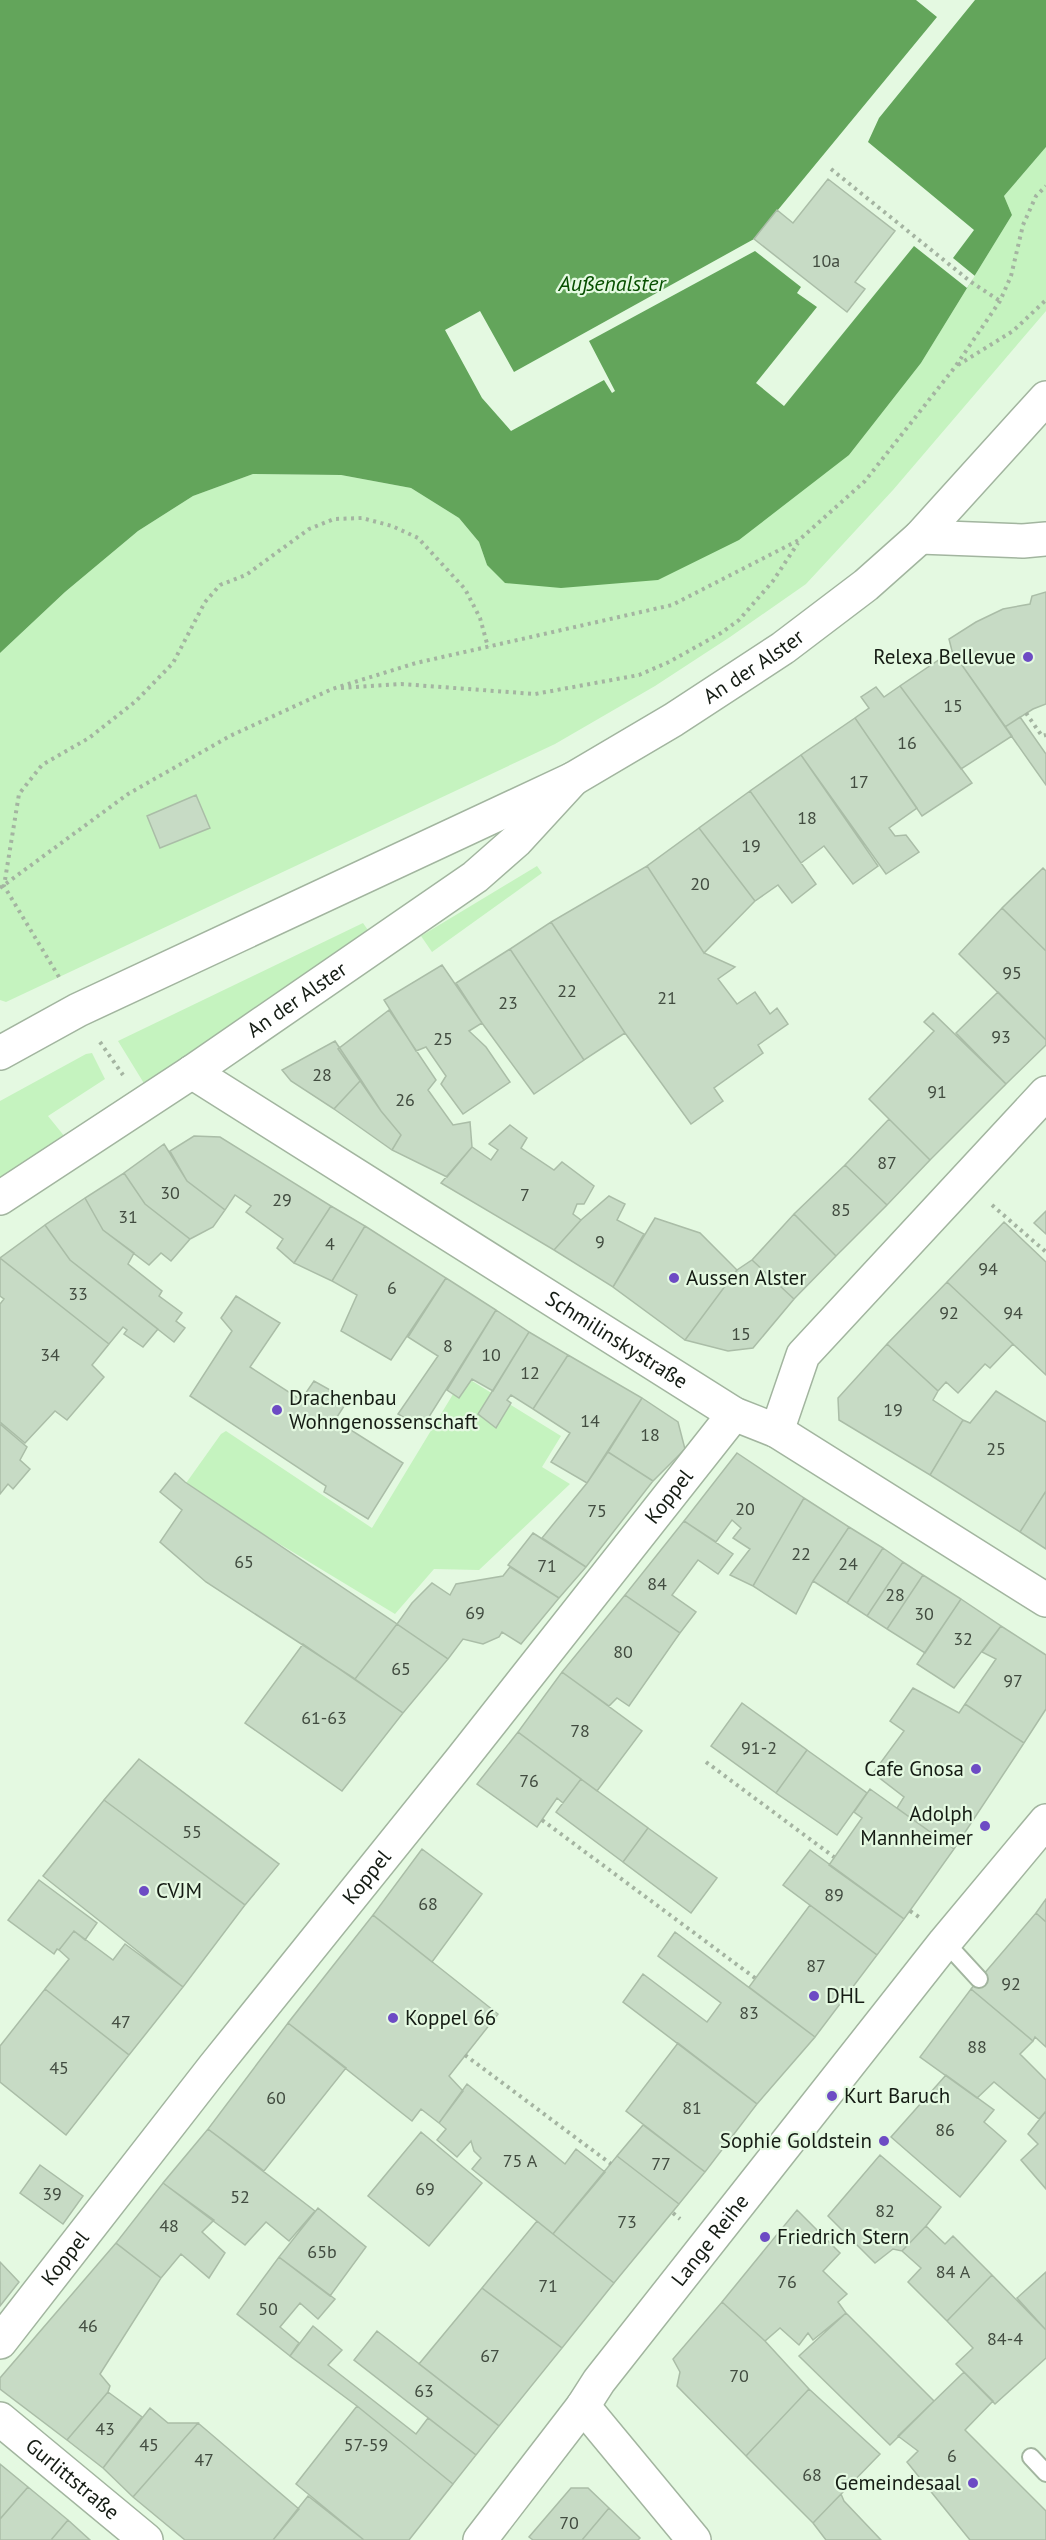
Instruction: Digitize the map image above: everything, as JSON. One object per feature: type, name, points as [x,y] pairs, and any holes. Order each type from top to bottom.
[{"type":"street","name":"An der Alster","points":[[0,1053],[78,1010],[573,779],[673,720],[783,648],[866,585],[920,537],[1046,398]]},
{"type":"street","points":[[920,537],[1023,541],[1046,539]]},
{"type":"street","name":"An der Alster","points":[[0,1198],[192,1072],[475,877],[516,841],[573,779]]},
{"type":"street","name":"Schmilinskystraße","points":[[192,1072],[734,1414],[777,1431],[1046,1600]]},
{"type":"street","points":[[777,1431],[803,1355],[1046,1093]]},
{"type":"street","name":"Koppel","points":[[0,2342],[214,2067],[461,1760],[734,1414]]},
{"type":"street","name":"Lange Reihe","points":[[480,2540],[599,2381],[945,1942],[1046,1821]]},
{"type":"street","points":[[582,2406],[694,2540]]},
{"type":"street","name":"Gurlittstraße","points":[[0,2419],[146,2540]]},
{"type":"lane","points":[[945,1942],[979,1979]]},
{"type":"lane","points":[[1031,2457],[1046,2473]]},
{"type":"path","points":[[831,170],[999,302]]},
{"type":"path","points":[[332,689],[401,684],[535,694],[639,675],[721,633],[739,620],[773,581],[800,540],[865,481],[955,368],[999,302],[1011,276],[1023,225],[1036,196],[1046,186]]},
{"type":"path","points":[[955,368],[1013,331],[1046,300]]},
{"type":"path","points":[[2,887],[19,794],[42,765],[88,738],[136,701],[173,663],[205,602],[220,585],[246,575],[309,528],[334,519],[362,518],[392,526],[418,538],[465,589],[480,618],[488,647]]},
{"type":"path","points":[[2,887],[128,794],[230,736],[332,689],[416,663],[672,605],[800,540]]},
{"type":"path","points":[[1026,713],[1042,736],[1046,735]]},
{"type":"path","points":[[1012,1220],[1046,1252]]},
{"type":"path","points":[[706,1762],[834,1857]]},
{"type":"path","points":[[542,1820],[755,1978]]},
{"type":"path","points":[[465,2055],[611,2163]]},
{"type":"shaded area","points":[[1046,147],[1046,311],[893,490],[806,584],[655,686],[555,744],[6,1002],[0,1000],[0,653],[65,592],[138,531],[193,496],[253,474],[341,475],[411,488],[459,518],[479,542],[487,565],[849,455],[921,363],[1012,215],[1004,196]]},
{"type":"shaded area","points":[[537,866],[542,873],[432,952],[421,936]]},
{"type":"shaded area","points":[[363,923],[370,933],[145,1085],[118,1041]]},
{"type":"shaded area","points":[[92,1053],[105,1079],[48,1116],[65,1137],[0,1181],[0,1101],[86,1054]]},
{"type":"shaded area","points":[[464,1376],[561,1436],[542,1467],[570,1484],[479,1570],[434,1569],[395,1614],[184,1486],[221,1434],[226,1431],[372,1528]]},
{"type":"water","name":"Außenalster","points":[[0,0],[1046,0],[1046,147],[1004,196],[1012,215],[921,363],[849,455],[739,540],[658,580],[561,588],[505,583],[487,565],[479,542],[459,518],[411,488],[341,475],[253,474],[193,496],[138,531],[65,592],[0,653]]},
{"type":"pier","points":[[916,0],[975,0],[879,118],[868,142],[974,230],[953,258],[975,276],[967,288],[914,246],[784,406],[756,383],[817,307],[797,293],[801,287],[755,251],[589,341],[615,391],[612,393],[604,380],[511,431],[482,398],[445,330],[480,311],[514,372],[754,239],[937,17]]},
{"type":"building","points":[[828,179],[895,231],[855,282],[865,289],[847,312],[754,239],[777,210],[793,223]]},
{"type":"building","points":[[1046,592],[1046,704],[1033,709],[1005,727],[952,651],[949,639],[1003,609],[1030,604],[1032,596]]},
{"type":"building","points":[[952,651],[1012,736],[961,769],[900,686]]},
{"type":"building","points":[[900,686],[972,783],[922,816],[855,718],[869,708],[861,697],[876,687],[884,697]]},
{"type":"building","points":[[1020,717],[1046,754],[1046,785],[1005,727]]},
{"type":"building","points":[[855,718],[917,808],[889,828],[895,836],[906,835],[919,852],[886,874],[801,755]]},
{"type":"building","points":[[801,755],[878,866],[853,884],[824,846],[801,863],[750,791]]},
{"type":"building","points":[[750,791],[816,884],[792,903],[778,885],[755,901],[699,828]]},
{"type":"building","points":[[196,795],[210,828],[160,848],[147,816]]},
{"type":"building","points":[[699,828],[755,901],[704,953],[647,866]]},
{"type":"building","points":[[647,866],[704,953],[735,967],[718,979],[737,1004],[755,992],[770,1014],[777,1008],[788,1024],[758,1045],[763,1053],[714,1088],[723,1101],[691,1124],[625,1033],[551,922]]},
{"type":"building","points":[[1043,868],[1046,871],[1046,951],[1002,908]]},
{"type":"building","points":[[1002,908],[1046,951],[1046,1040],[959,954]]},
{"type":"building","points":[[551,922],[625,1033],[584,1060],[510,949]]},
{"type":"building","points":[[510,949],[584,1060],[534,1094],[456,983]]},
{"type":"building","points":[[442,965],[482,1023],[469,1031],[486,1047],[510,1082],[463,1114],[441,1084],[446,1076],[426,1047],[416,1051],[384,1000]]},
{"type":"building","points":[[998,992],[1046,1040],[1046,1045],[1006,1084],[956,1033]]},
{"type":"building","points":[[389,1010],[436,1080],[428,1090],[453,1125],[470,1122],[472,1147],[447,1177],[392,1150],[401,1135],[381,1111],[338,1049]]},
{"type":"building","points":[[933,1013],[1006,1084],[930,1160],[869,1099],[934,1031],[924,1022]]},
{"type":"building","points":[[335,1041],[361,1080],[334,1109],[291,1081],[282,1070]]},
{"type":"building","points":[[361,1080],[381,1111],[401,1135],[392,1150],[334,1109]]},
{"type":"building","points":[[889,1119],[930,1160],[887,1205],[845,1165]]},
{"type":"building","points":[[510,1125],[527,1138],[521,1148],[554,1170],[562,1162],[594,1186],[584,1204],[577,1204],[573,1214],[581,1220],[554,1250],[441,1183],[472,1147],[491,1160],[498,1150],[489,1144]]},
{"type":"building","points":[[194,1136],[220,1137],[331,1206],[294,1263],[277,1248],[283,1239],[246,1212],[251,1206],[235,1195],[225,1210],[187,1181],[170,1151]]},
{"type":"building","points":[[164,1144],[187,1181],[225,1210],[213,1227],[190,1239],[145,1204],[124,1173]]},
{"type":"building","points":[[845,1165],[887,1205],[836,1256],[794,1214]]},
{"type":"building","points":[[124,1173],[145,1204],[190,1239],[171,1261],[161,1253],[149,1265],[103,1230],[85,1198]]},
{"type":"building","points":[[609,1196],[625,1204],[617,1220],[644,1234],[613,1287],[554,1250],[581,1220]]},
{"type":"building","points":[[85,1198],[103,1230],[134,1253],[128,1264],[162,1291],[159,1296],[182,1313],[176,1321],[185,1328],[174,1342],[70,1260],[45,1225]]},
{"type":"building","points":[[331,1206],[365,1226],[332,1281],[294,1263]]},
{"type":"building","points":[[1046,1211],[1046,1234],[1034,1223]]},
{"type":"building","points":[[794,1214],[836,1256],[794,1299],[752,1260]]},
{"type":"building","name":"Aussen Alster","points":[[655,1218],[700,1233],[737,1270],[685,1340],[613,1287]]},
{"type":"building","points":[[1004,1222],[1046,1262],[1046,1375],[947,1282]]},
{"type":"building","points":[[45,1225],[70,1260],[158,1329],[143,1347],[124,1334],[127,1330],[123,1327],[109,1344],[0,1258]]},
{"type":"building","points":[[365,1226],[446,1278],[391,1360],[341,1331],[357,1295],[332,1281]]},
{"type":"building","points":[[0,1258],[109,1344],[92,1365],[104,1377],[67,1420],[55,1411],[25,1443],[0,1422],[0,1304],[4,1299],[0,1296]]},
{"type":"building","points":[[752,1260],[794,1299],[753,1348],[728,1351],[685,1340],[737,1270]]},
{"type":"building","points":[[446,1278],[496,1310],[422,1428],[398,1414],[438,1356],[408,1337]]},
{"type":"building","points":[[947,1282],[1013,1344],[990,1368],[985,1364],[958,1393],[946,1382],[938,1391],[887,1344]]},
{"type":"building","name":"Drachenbau Wohngenossenschaft","points":[[236,1296],[280,1323],[250,1367],[301,1400],[314,1381],[348,1400],[335,1420],[403,1463],[368,1519],[324,1492],[326,1486],[190,1396],[232,1331],[221,1318]]},
{"type":"building","points":[[496,1310],[529,1332],[493,1391],[472,1379],[459,1398],[447,1390]]},
{"type":"building","points":[[529,1332],[568,1355],[533,1409],[511,1395],[507,1400],[511,1403],[496,1428],[478,1414]]},
{"type":"building","points":[[887,1344],[938,1391],[933,1400],[963,1420],[930,1475],[839,1420],[838,1398]]},
{"type":"building","points":[[568,1355],[642,1398],[587,1483],[551,1462],[570,1433],[533,1409]]},
{"type":"building","points":[[996,1391],[1046,1422],[1046,1491],[1020,1532],[930,1475],[963,1420],[970,1423]]},
{"type":"building","points":[[642,1398],[678,1422],[685,1449],[653,1481],[608,1452]]},
{"type":"building","points":[[0,1424],[27,1447],[20,1460],[30,1469],[13,1489],[8,1484],[0,1494]]},
{"type":"building","points":[[608,1452],[653,1481],[586,1567],[542,1538],[587,1483]]},
{"type":"building","points":[[737,1453],[804,1498],[753,1586],[730,1575],[750,1549],[733,1538],[741,1528],[732,1520],[716,1542],[684,1521]]},
{"type":"building","points":[[175,1473],[185,1482],[397,1624],[355,1679],[206,1582],[160,1542],[182,1510],[160,1492]]},
{"type":"building","points":[[1046,1491],[1046,1549],[1020,1532]]},
{"type":"building","points":[[804,1498],[849,1527],[813,1581],[796,1614],[753,1586]]},
{"type":"building","points":[[684,1521],[733,1554],[718,1574],[698,1560],[672,1595],[696,1612],[680,1633],[625,1595]]},
{"type":"building","points":[[849,1527],[883,1548],[847,1603],[813,1581]]},
{"type":"building","points":[[533,1533],[586,1567],[559,1598],[508,1565]]},
{"type":"building","points":[[883,1548],[903,1562],[867,1616],[847,1603]]},
{"type":"building","points":[[903,1562],[923,1575],[887,1629],[867,1616]]},
{"type":"building","points":[[510,1567],[559,1598],[521,1644],[502,1632],[499,1637],[483,1644],[463,1639],[448,1659],[397,1624],[412,1603],[432,1583],[450,1595],[456,1584],[503,1576]]},
{"type":"building","points":[[923,1575],[961,1599],[925,1653],[887,1629]]},
{"type":"building","points":[[625,1595],[680,1633],[629,1706],[617,1698],[609,1706],[562,1672]]},
{"type":"building","points":[[961,1599],[1001,1626],[954,1688],[917,1664]]},
{"type":"building","points":[[397,1624],[448,1659],[403,1713],[355,1679]]},
{"type":"building","points":[[1001,1626],[1046,1655],[1046,1709],[1024,1743],[965,1704],[996,1659],[982,1652]]},
{"type":"building","points":[[303,1644],[403,1713],[342,1791],[245,1723]]},
{"type":"building","points":[[562,1672],[642,1731],[597,1791],[518,1732]]},
{"type":"building","points":[[913,1688],[959,1713],[965,1704],[1024,1743],[954,1849],[897,1808],[904,1797],[873,1773],[904,1731],[890,1721]]},
{"type":"building","points":[[742,1703],[807,1750],[776,1793],[711,1746]]},
{"type":"building","points":[[518,1732],[581,1779],[563,1803],[557,1798],[537,1827],[477,1784]]},
{"type":"building","points":[[807,1750],[867,1793],[837,1835],[776,1793]]},
{"type":"building","points":[[139,1759],[279,1864],[245,1905],[104,1800]]},
{"type":"building","points":[[581,1779],[648,1828],[623,1862],[556,1812]]},
{"type":"building","points":[[870,1789],[954,1849],[904,1919],[829,1865],[862,1818],[854,1812]]},
{"type":"building","name":"CVJM","points":[[104,1800],[245,1905],[183,1987],[43,1876]]},
{"type":"building","points":[[648,1828],[717,1878],[691,1913],[623,1862]]},
{"type":"building","points":[[422,1849],[482,1894],[432,1962],[373,1915]]},
{"type":"building","points":[[810,1850],[904,1919],[877,1955],[783,1885]]},
{"type":"building","points":[[39,1880],[97,1923],[85,1940],[74,1931],[54,1954],[8,1920]]},
{"type":"building","points":[[1046,1899],[1046,1922],[1036,1913]]},
{"type":"building","points":[[810,1905],[877,1955],[815,2037],[749,1987]]},
{"type":"building","points":[[1036,1913],[1046,1922],[1046,2047],[1035,2037],[1033,2041],[971,1989]]},
{"type":"building","name":"Koppel 66","points":[[373,1915],[498,2014],[449,2076],[463,2091],[439,2123],[421,2109],[412,2121],[288,2023]]},
{"type":"building","points":[[74,1931],[113,1960],[125,1944],[183,1987],[129,2055],[45,1989],[69,1959],[59,1950]]},
{"type":"building","points":[[675,1932],[815,2037],[757,2104],[623,2002],[643,1974],[707,2022],[721,2003],[658,1956]]},
{"type":"building","points":[[45,1989],[129,2055],[66,2135],[0,2082],[0,2046]]},
{"type":"building","points":[[971,1989],[1033,2041],[1020,2054],[1046,2080],[1046,2111],[1039,2119],[994,2082],[977,2098],[920,2057]]},
{"type":"building","points":[[288,2023],[346,2068],[264,2171],[208,2129]]},
{"type":"building","points":[[678,2043],[757,2104],[705,2172],[626,2111]]},
{"type":"building","points":[[946,2075],[994,2110],[984,2122],[1006,2141],[960,2197],[891,2137]]},
{"type":"building","points":[[467,2084],[565,2164],[576,2149],[605,2172],[553,2234],[472,2169],[481,2158],[474,2151],[471,2141],[457,2157],[437,2140],[446,2129],[439,2123]]},
{"type":"building","points":[[1046,2111],[1046,2189],[1021,2160],[1038,2144],[1028,2134]]},
{"type":"building","points":[[643,2125],[705,2172],[679,2204],[617,2156]]},
{"type":"building","points":[[208,2129],[315,2211],[289,2241],[266,2222],[245,2245],[163,2183]]},
{"type":"building","points":[[421,2132],[482,2183],[429,2246],[368,2196]]},
{"type":"building","points":[[880,2155],[941,2207],[902,2251],[893,2249],[875,2263],[828,2216]]},
{"type":"building","points":[[617,2156],[679,2204],[614,2283],[553,2234]]},
{"type":"building","points":[[40,2165],[83,2196],[63,2224],[20,2193]]},
{"type":"building","points":[[163,2183],[214,2220],[202,2232],[225,2253],[209,2278],[181,2254],[161,2278],[116,2243]]},
{"type":"building","points":[[318,2208],[366,2247],[330,2296],[279,2257]]},
{"type":"building","points":[[797,2210],[840,2253],[823,2271],[847,2294],[838,2302],[846,2313],[813,2340],[808,2333],[799,2345],[780,2328],[765,2341],[722,2302]]},
{"type":"building","points":[[537,2221],[614,2283],[562,2348],[482,2288]]},
{"type":"building","points":[[926,2226],[945,2244],[953,2236],[992,2275],[947,2321],[908,2282],[921,2268],[902,2251]]},
{"type":"building","points":[[116,2243],[161,2278],[100,2374],[110,2386],[108,2392],[67,2440],[0,2389],[0,2378]]},
{"type":"building","points":[[279,2257],[335,2299],[318,2319],[300,2303],[280,2327],[299,2343],[290,2356],[237,2314]]},
{"type":"building","points":[[0,2262],[19,2282],[0,2306]]},
{"type":"building","points":[[1046,2272],[1046,2330],[1017,2298]]},
{"type":"building","points":[[992,2275],[1046,2330],[1046,2358],[995,2404],[956,2364],[973,2348],[947,2321]]},
{"type":"building","points":[[482,2288],[562,2348],[499,2426],[419,2364]]},
{"type":"building","points":[[722,2302],[765,2341],[809,2389],[746,2456],[677,2386],[680,2372],[673,2359]]},
{"type":"building","points":[[846,2313],[934,2401],[890,2445],[799,2356]]},
{"type":"building","points":[[313,2326],[342,2350],[328,2365],[416,2434],[428,2418],[476,2455],[453,2484],[357,2406],[290,2356]]},
{"type":"building","points":[[377,2331],[499,2426],[476,2455],[354,2360]]},
{"type":"building","points":[[964,2372],[993,2401],[965,2430],[1046,2511],[1046,2540],[970,2540],[907,2462],[918,2451],[898,2436]]},
{"type":"building","points":[[809,2389],[880,2454],[813,2523],[746,2456]]},
{"type":"building","points":[[108,2392],[142,2417],[103,2468],[67,2440]]},
{"type":"building","points":[[357,2406],[453,2484],[409,2540],[364,2540],[296,2484]]},
{"type":"building","points":[[150,2408],[168,2423],[198,2423],[133,2497],[103,2468]]},
{"type":"building","points":[[198,2423],[299,2509],[273,2540],[185,2540],[133,2497]]},
{"type":"building","points":[[0,2464],[28,2487],[0,2519]]},
{"type":"building","points":[[28,2487],[68,2520],[51,2540],[0,2540],[0,2519]]},
{"type":"building","points":[[571,2488],[588,2488],[609,2508],[582,2540],[533,2540],[529,2537]]},
{"type":"building","points":[[841,2494],[844,2501],[881,2540],[826,2540],[813,2523]]},
{"type":"building","points":[[308,2496],[364,2540],[273,2540]]},
{"type":"building","points":[[609,2508],[640,2538],[638,2540],[582,2540]]},
{"type":"building","points":[[68,2520],[90,2540],[51,2540]]},
{"type":"place","name":"Relexa Bellevue","points":[[1028,657]]},
{"type":"place","name":"Aussen Alster","points":[[674,1278]]},
{"type":"place","name":"Drachenbau Wohngenossenschaft","points":[[277,1410]]},
{"type":"place","name":"Cafe Gnosa","points":[[976,1769]]},
{"type":"place","name":"Adolph Mannheimer","points":[[985,1826]]},
{"type":"place","name":"CVJM","points":[[144,1891]]},
{"type":"place","name":"DHL","points":[[814,1996]]},
{"type":"place","name":"Koppel 66","points":[[393,2018]]},
{"type":"place","name":"Kurt Baruch","points":[[832,2096]]},
{"type":"place","name":"Sophie Goldstein","points":[[884,2141]]},
{"type":"place","name":"Friedrich Stern","points":[[765,2237]]},
{"type":"place","name":"Gemeindesaal","points":[[973,2483]]}]
